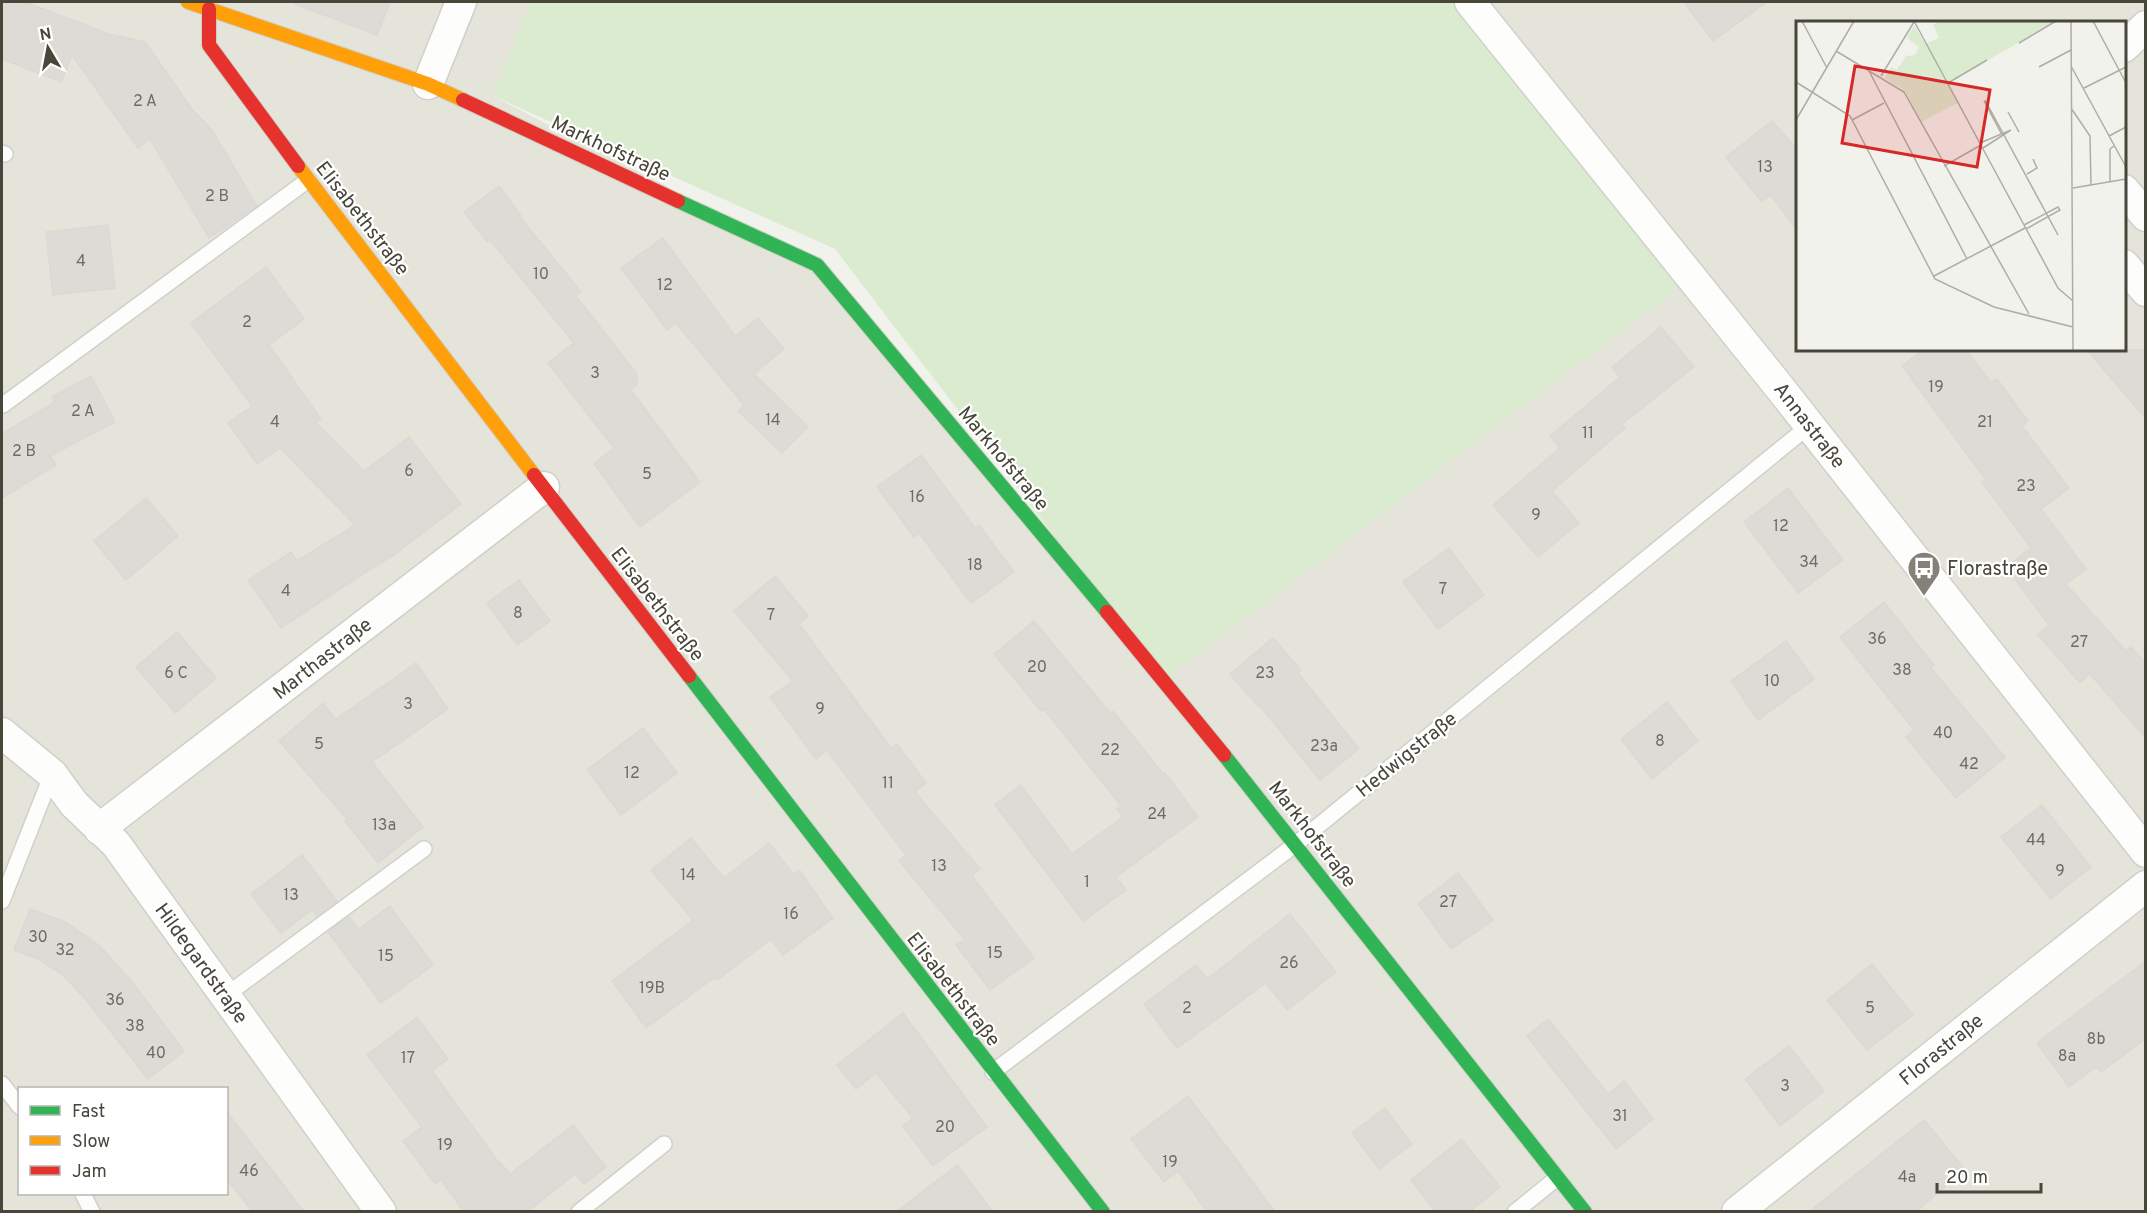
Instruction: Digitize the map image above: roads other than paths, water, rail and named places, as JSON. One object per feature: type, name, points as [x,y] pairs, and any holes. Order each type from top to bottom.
[{"type":"street","name":"Markhofstraße","points":[[188,2],[428,84],[818,265],[1164,680],[1585,1212]]},
{"type":"street","points":[[428,84],[461,2]]},
{"type":"street","name":"Annastraße","points":[[1477,4],[2144,847]]},
{"type":"street","name":"Elisabethstraße","points":[[209,9],[209,45],[308,180],[1103,1212]]},
{"type":"street","points":[[2126,45],[2145,26]]},
{"type":"street","points":[[2126,192],[2145,216]]},
{"type":"street","points":[[2126,267],[2145,291]]},
{"type":"street","name":"Marthastraße","points":[[99,829],[544,487]]},
{"type":"street","name":"Hildegardstraße","points":[[2,733],[52,774],[74,804],[116,844],[381,1212]]},
{"type":"street","name":"Florastraße","points":[[1737,1212],[2145,886]]},
{"type":"lane","points":[[3,405],[308,180]]},
{"type":"lane","name":"Hedwigstraße","points":[[993,1072],[1296,844],[1810,426]]},
{"type":"lane","points":[[2,901],[52,774]]},
{"type":"lane","points":[[225,996],[424,849]]},
{"type":"lane","points":[[2,1084],[18,1104]]},
{"type":"lane","points":[[579,1212],[664,1144]]},
{"type":"lane","points":[[1515,1212],[1557,1178]]},
{"type":"lane","points":[[84,1195],[92,1212]]},
{"type":"place","name":"Florastraße","points":[[1924,597]]}]
